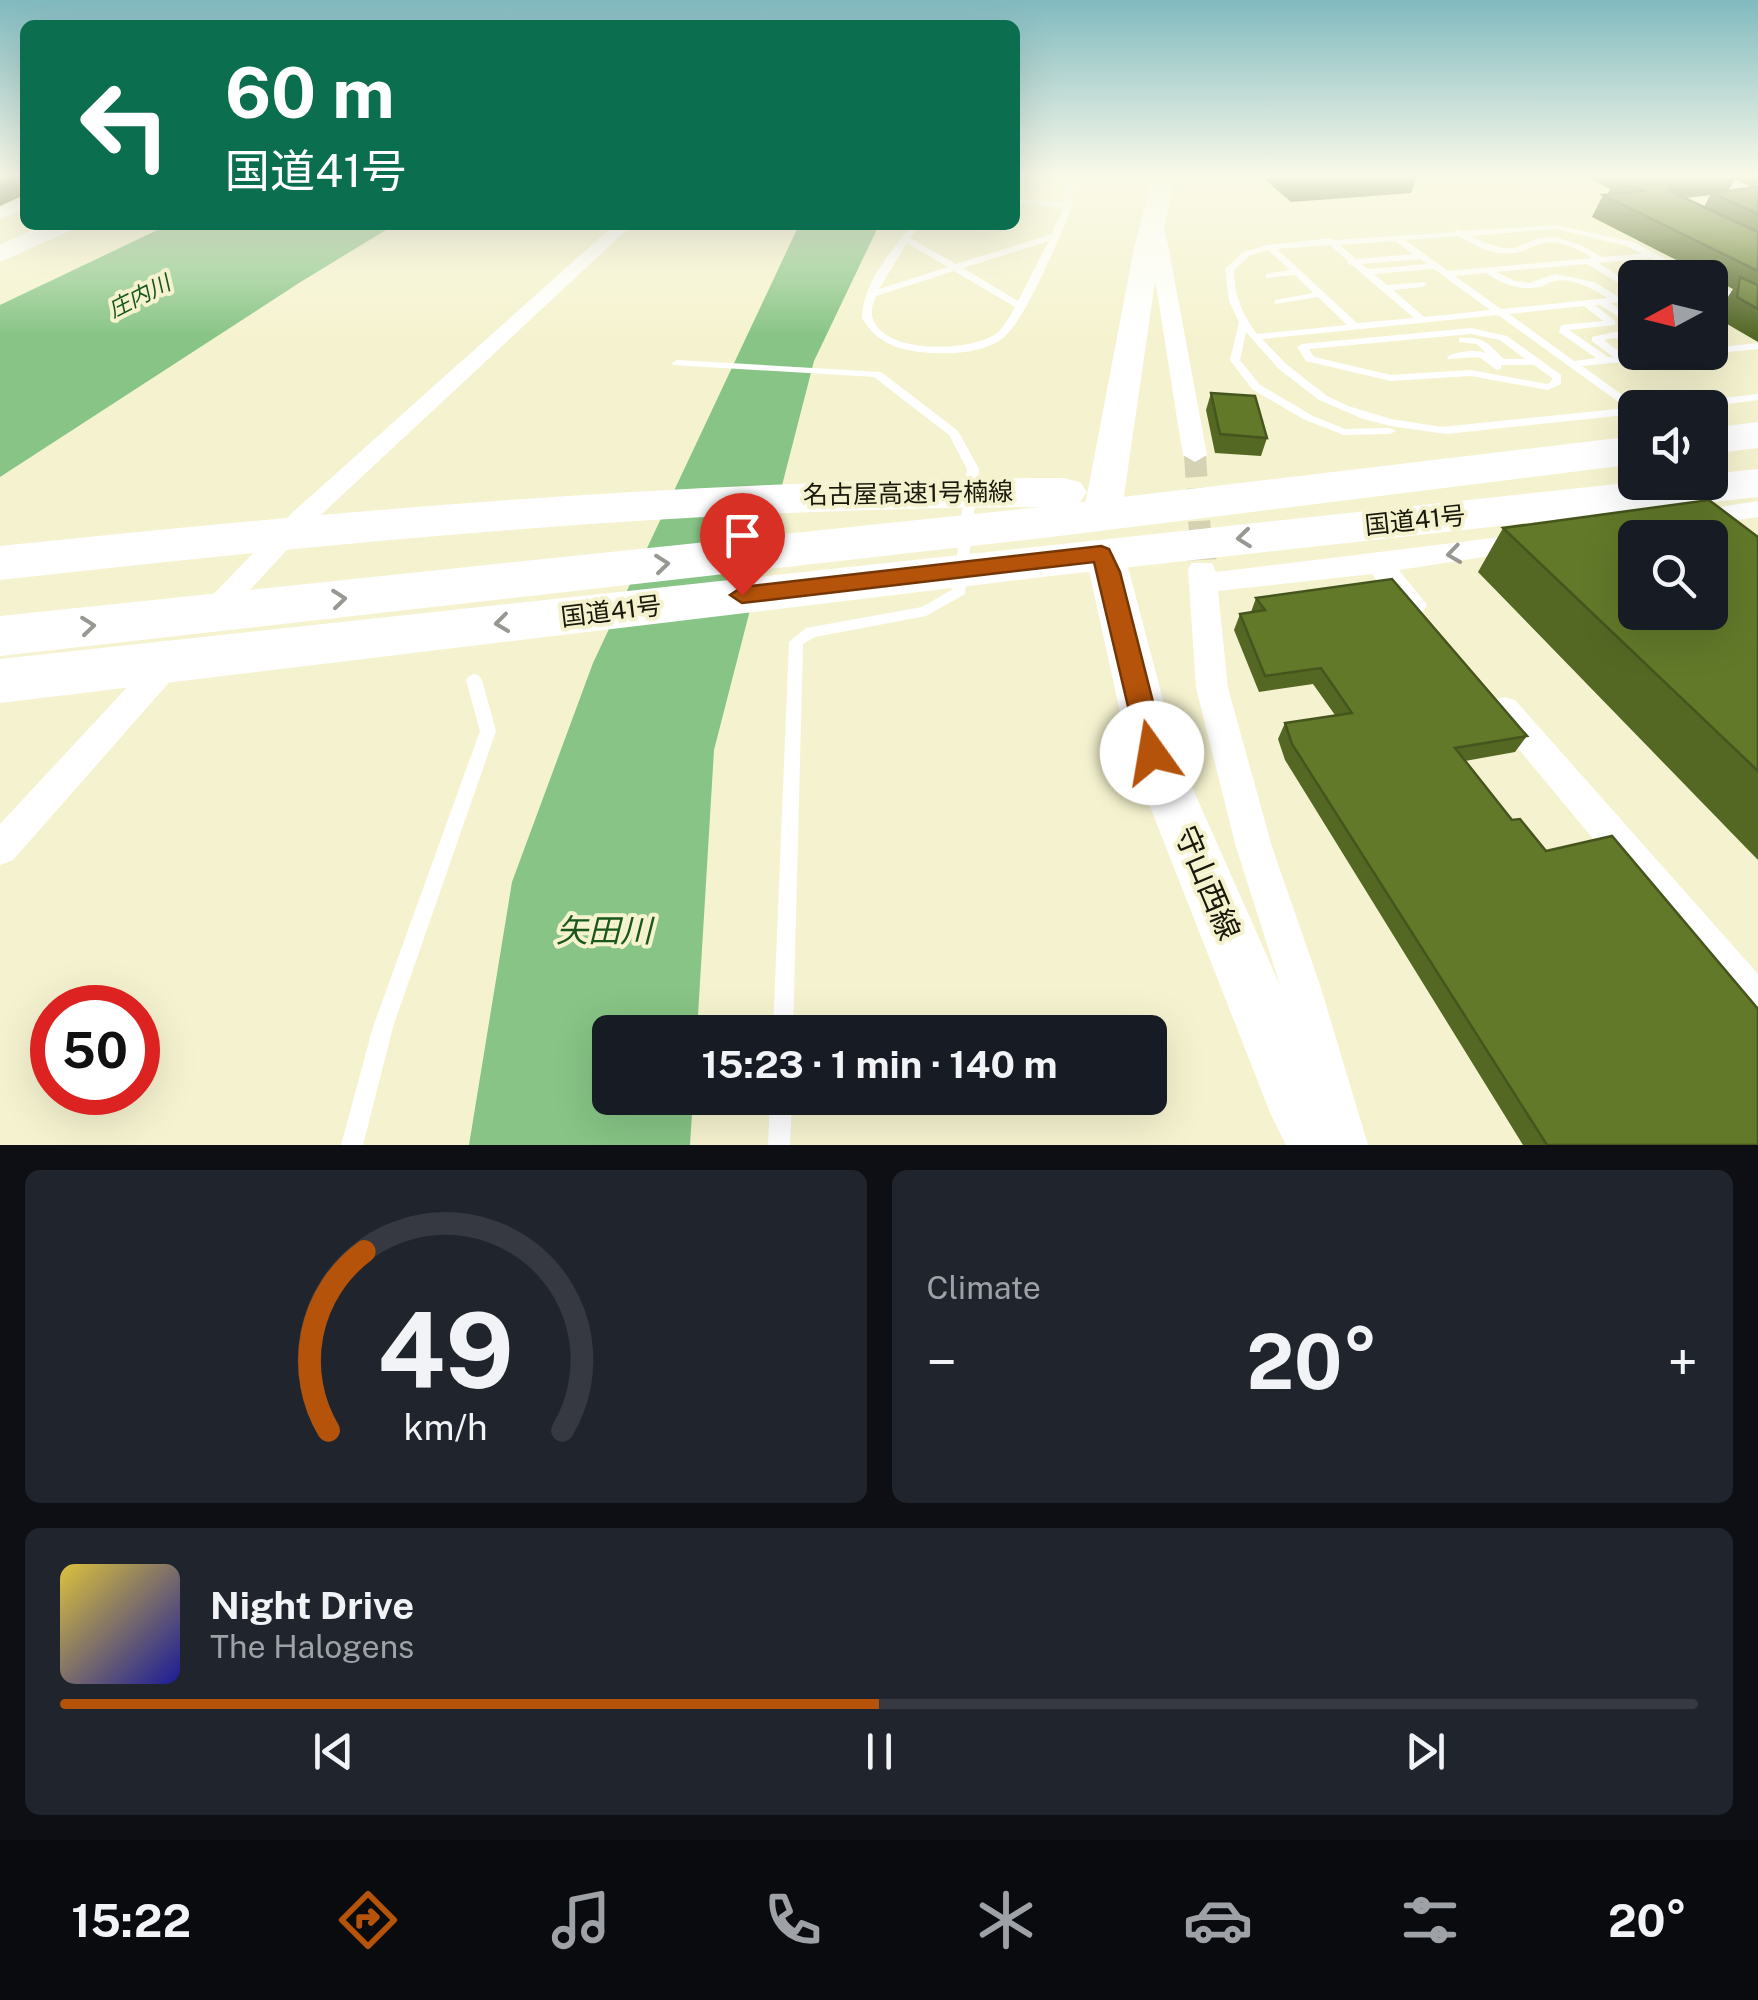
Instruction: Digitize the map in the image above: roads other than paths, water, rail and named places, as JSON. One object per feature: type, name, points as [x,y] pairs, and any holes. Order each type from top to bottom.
[{"type":"highway","points":[[1728,439],[1758,435]]},
{"type":"highway","name":"国道41号","points":[[0,680],[200,625],[1074,538],[1618,453]]},
{"type":"highway","points":[[1728,463],[1758,460]]},
{"type":"highway","points":[[1728,472],[1758,468]]},
{"type":"highway","name":"名古屋高速1号楠線","points":[[0,543],[372,505],[687,484],[930,479],[1378,495],[1468,491],[1618,476]]},
{"type":"highway","name":"国道41号","points":[[0,636],[200,625],[1074,538],[1758,483]]},
{"type":"highway","name":"名古屋高速1号楠線","points":[[0,564],[369,525],[683,500],[930,491],[1094,492],[1383,504],[1476,501],[1618,484]]},
{"type":"main road","points":[[0,254],[51,230]]},
{"type":"main road","name":"守山西線","points":[[1149,230],[1074,538],[1109,572],[1152,753],[1294,1092],[1321,1145]]},
{"type":"street","points":[[0,849],[200,625],[302,518],[618,230]]},
{"type":"street","points":[[1157,230],[1169,279],[1176,360],[1195,455]]},
{"type":"street","points":[[1683,520],[1758,509]]},
{"type":"street","points":[[1345,1145],[1300,985],[1254,847],[1212,688],[1201,576],[1378,564],[1549,540]]},
{"type":"street","points":[[1378,564],[1429,623]]},
{"type":"street","points":[[1480,682],[1758,1004]]},
{"type":"lane","points":[[911,230],[872,294],[866,314],[876,330],[901,344],[937,350],[971,348],[1004,333],[1057,230]]},
{"type":"lane","points":[[1446,431],[1387,425],[1322,400],[1294,381],[1243,323],[1234,307],[1229,269],[1246,254],[1270,246],[1489,230]]},
{"type":"lane","points":[[1573,230],[1609,238],[1666,260]]},
{"type":"lane","points":[[1458,232],[1490,248],[1522,250],[1536,241],[1548,240],[1568,243],[1618,278]]},
{"type":"lane","points":[[872,294],[1055,236]]},
{"type":"lane","points":[[1396,237],[1618,398]]},
{"type":"lane","points":[[905,238],[1019,305]]},
{"type":"lane","points":[[1330,241],[1472,374]]},
{"type":"lane","points":[[1270,246],[1354,326]]},
{"type":"lane","points":[[1372,252],[1381,260]]},
{"type":"lane","points":[[1446,274],[1657,255]]},
{"type":"lane","points":[[1352,262],[1422,256]]},
{"type":"lane","points":[[1364,272],[1436,266]]},
{"type":"lane","points":[[1488,270],[1527,287],[1542,287],[1554,277],[1572,278],[1591,284],[1616,300]]},
{"type":"lane","points":[[1270,276],[1297,272]]},
{"type":"lane","points":[[1383,288],[1422,284]]},
{"type":"lane","points":[[1278,302],[1320,294]]},
{"type":"lane","points":[[1728,296],[1758,310]]},
{"type":"lane","points":[[1254,336],[1616,300]]},
{"type":"lane","points":[[1600,302],[1618,313]]},
{"type":"lane","points":[[1586,303],[1612,323],[1570,324],[1564,326],[1564,332],[1608,360]]},
{"type":"lane","points":[[1243,323],[1235,360],[1256,387],[1309,418],[1344,432],[1446,431],[1618,412]]},
{"type":"lane","points":[[1488,332],[1540,365],[1557,378],[1556,384],[1548,388],[1472,374],[1392,378],[1310,359],[1302,347],[1488,332]]},
{"type":"lane","points":[[1618,335],[1596,340],[1618,355]]},
{"type":"lane","points":[[1431,339],[1480,342],[1501,362],[1540,365]]},
{"type":"lane","points":[[1728,349],[1758,346]]},
{"type":"lane","points":[[1452,357],[1480,354],[1503,372],[1540,365]]},
{"type":"lane","points":[[1572,364],[1618,359]]},
{"type":"lane","points":[[677,364],[877,374],[954,433],[973,469],[960,591],[926,611],[810,632],[796,642],[784,1015]]},
{"type":"lane","points":[[1728,401],[1758,397]]},
{"type":"lane","points":[[352,1145],[382,1027],[488,730],[474,680]]},
{"type":"lane","points":[[779,1145],[780,1115]]},
{"type":"water","name":"庄内川","points":[[157,230],[385,230],[0,477],[0,305]]},
{"type":"water","name":"矢田川","points":[[796,230],[876,230],[814,361],[714,750],[698,1015],[592,1015],[592,1115],[692,1115],[690,1145],[469,1145],[512,882],[593,663]]},
{"type":"tunnel","points":[[1195,455],[1200,532]]},
{"type":"tunnel","points":[[1200,530],[1202,569]]}]
